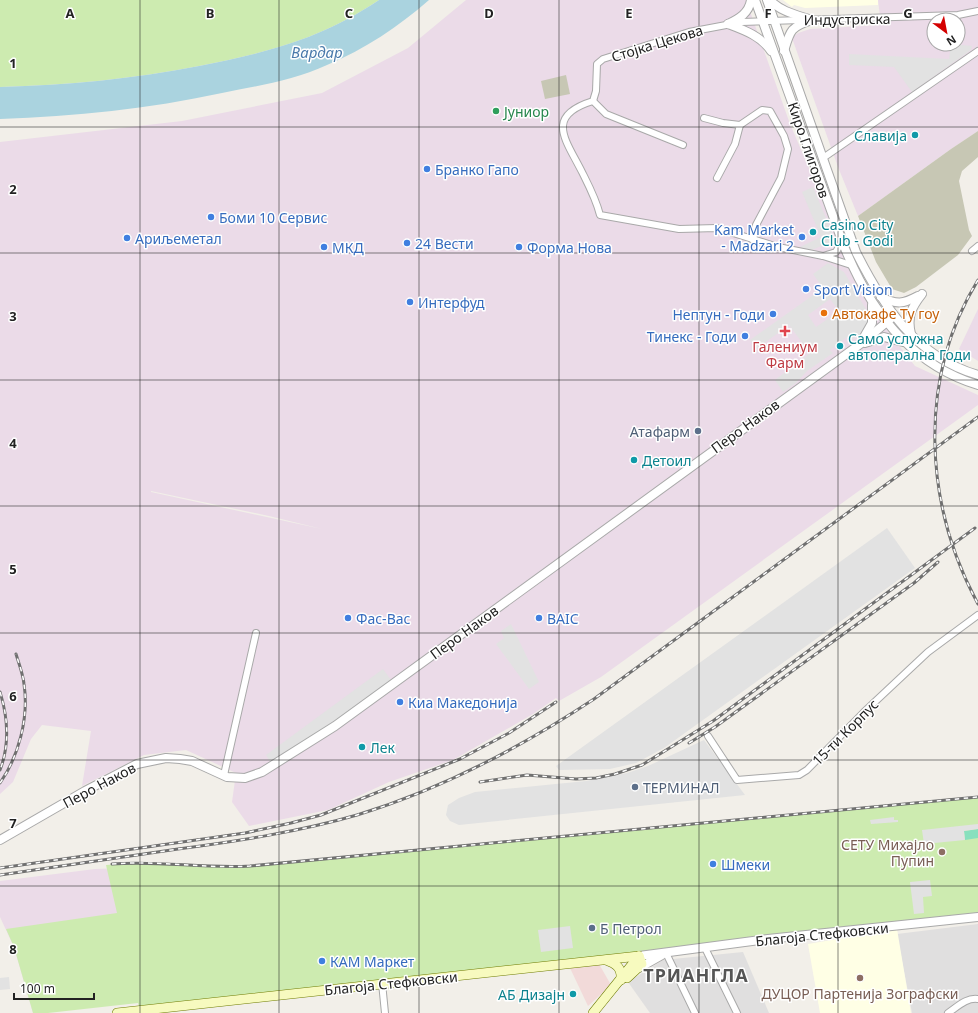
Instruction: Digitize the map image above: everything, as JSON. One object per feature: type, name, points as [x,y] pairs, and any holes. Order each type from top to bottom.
[{"type":"main road","name":"Благоја Стефковски","points":[[117,1013],[639,956]]},
{"type":"main road","points":[[615,988],[642,964],[639,956]]},
{"type":"main road","points":[[593,1013],[615,988],[639,956]]},
{"type":"main road","points":[[603,959],[617,965],[620,970],[621,980]]},
{"type":"street","points":[[728,24],[743,16],[749,8],[751,0]]},
{"type":"street","name":"Киро Глигоров","points":[[755,0],[851,265],[871,302],[907,343],[934,366],[954,377],[978,385]]},
{"type":"street","name":"Киро Глигоров","points":[[767,0],[784,52],[856,252],[880,297],[911,335],[958,368],[978,375]]},
{"type":"street","points":[[770,0],[776,6],[787,12],[812,20]]},
{"type":"street","name":"Индустриска","points":[[763,21],[958,15],[978,11]]},
{"type":"street","points":[[784,52],[790,33],[802,24],[812,20]]},
{"type":"street","name":"Стојка Цекова","points":[[593,101],[596,92],[597,64],[603,59],[671,36],[728,24],[763,21]]},
{"type":"street","points":[[728,24],[750,33],[765,42],[778,61]]},
{"type":"street","points":[[823,158],[978,51]]},
{"type":"street","points":[[683,145],[606,114],[593,101],[576,106],[566,118],[562,126],[564,138],[569,151],[593,193],[600,214],[679,229],[717,228],[753,240],[823,256],[851,265]]},
{"type":"street","points":[[717,178],[735,144],[740,125],[762,110],[767,110],[776,120],[784,136],[788,149],[781,178],[756,225],[753,240]]},
{"type":"street","points":[[704,118],[740,125]]},
{"type":"street","points":[[823,256],[836,252],[842,241]]},
{"type":"street","points":[[972,251],[978,246]]},
{"type":"street","points":[[880,297],[900,303],[907,302],[922,294],[911,309],[909,315],[911,335]]},
{"type":"street","points":[[856,346],[872,326],[873,318],[871,302]]},
{"type":"street","name":"Перо Наков","points":[[0,840],[85,791],[137,764],[166,758],[180,759],[192,761],[224,775],[236,778],[253,776],[320,736],[856,346],[894,316]]},
{"type":"street","points":[[856,346],[884,337],[907,343]]},
{"type":"street","name":"15-ти Корпус","points":[[708,736],[737,780],[799,775],[807,770],[864,712],[928,652],[978,615]]},
{"type":"street","points":[[224,775],[256,633]]},
{"type":"street","name":"Благоја Стефковски","points":[[639,956],[776,938],[978,917]]},
{"type":"street","points":[[705,948],[737,1013]]},
{"type":"street","points":[[639,968],[666,953],[695,1013]]},
{"type":"street","points":[[382,983],[385,1013]]},
{"type":"street","points":[[948,1013],[965,1001],[974,998],[978,999]]},
{"type":"shaded area","points":[[466,0],[746,0],[790,124],[815,182],[838,242],[869,307],[915,366],[978,395],[978,405],[601,677],[559,701],[556,698],[533,714],[453,760],[389,782],[328,810],[249,826],[232,802],[236,773],[186,750],[144,755],[82,786],[91,731],[42,725],[31,739],[13,782],[0,794],[0,142],[182,121],[322,93],[408,48]],"holes":[[[151,491],[269,516],[322,529]]]},
{"type":"shaded area","points":[[783,0],[878,0],[878,5],[805,8],[794,5],[792,7]]},
{"type":"shaded area","points":[[878,0],[978,0],[978,131],[858,216],[838,167],[792,38],[798,33],[810,29],[881,25]]},
{"type":"shaded area","points":[[966,45],[972,46],[971,50],[912,92],[894,67],[849,65],[849,54],[949,59],[950,52],[966,52]]},
{"type":"shaded area","points":[[566,75],[570,94],[545,99],[541,81]]},
{"type":"shaded area","points":[[978,131],[978,157],[962,171],[959,181],[969,230],[972,236],[958,255],[916,287],[904,293],[892,289],[876,262],[858,216]]},
{"type":"shaded area","points":[[813,187],[835,240],[812,250],[800,247],[821,237],[802,192]]},
{"type":"shaded area","points":[[828,263],[844,272],[867,311],[867,329],[850,341],[847,337],[830,350],[833,353],[807,371],[796,383],[783,392],[775,380],[810,353],[789,325],[756,349],[750,340],[823,288],[813,274]],"holes":[[[830,299],[839,311],[816,327],[808,315]]]},
{"type":"shaded area","points":[[978,309],[978,361],[959,349]]},
{"type":"shaded area","points":[[887,528],[915,568],[664,748],[636,763],[610,769],[559,770],[556,766]]},
{"type":"shaded area","points":[[511,624],[539,682],[529,689],[496,644],[504,638],[501,631]]},
{"type":"shaded area","points":[[383,669],[391,680],[328,726],[271,763],[266,755]]},
{"type":"shaded area","name":"ТЕРМИНАЛ","points":[[704,740],[745,795],[459,825],[450,821],[446,815],[448,805],[459,798],[475,792],[586,781],[627,773],[648,766]]},
{"type":"shaded area","points":[[894,817],[894,820],[898,820],[898,822],[871,824],[870,820]]},
{"type":"shaded area","points":[[978,824],[978,829],[964,831],[965,840],[924,844],[922,830]]},
{"type":"shaded area","points":[[153,867],[48,1013],[33,1013],[14,947],[0,917],[0,881],[95,869]]},
{"type":"shaded area","points":[[930,880],[932,896],[923,897],[924,913],[914,914],[910,882]]},
{"type":"shaded area","points":[[978,924],[978,1013],[912,1013],[897,934]]},
{"type":"shaded area","points":[[570,926],[573,948],[541,952],[538,930]]},
{"type":"shaded area","name":"ДУЦОР Партенија Зографски","points":[[897,929],[911,1013],[820,1013],[808,944]]},
{"type":"shaded area","points":[[743,952],[769,1013],[650,1013],[628,982],[663,960]]},
{"type":"shaded area","points":[[599,964],[611,985],[588,1006],[570,968]]},
{"type":"shaded area","points":[[9,977],[10,989],[0,990],[0,978]]},
{"type":"green space","points":[[0,0],[379,0],[357,14],[314,35],[270,50],[174,71],[125,78],[50,85],[0,87]]},
{"type":"green space","points":[[978,797],[978,913],[140,1011],[138,1003],[48,1013],[33,1013],[14,947],[6,929],[117,913],[106,865],[142,864],[214,867],[250,866]]},
{"type":"green space","points":[[978,829],[978,838],[965,840],[964,831]]},
{"type":"water","name":"Вардар","points":[[379,0],[429,0],[381,37],[368,45],[341,59],[289,79],[194,99],[112,111],[0,119],[0,87],[50,85],[125,78],[174,71],[270,50],[314,35],[357,14]]},
{"type":"railway","points":[[978,280],[958,318],[945,358],[937,400],[935,442],[938,484],[947,525],[960,565],[978,604]]},
{"type":"railway","points":[[0,875],[223,843],[335,821],[389,805],[480,766],[538,734],[594,699],[978,417]]},
{"type":"railway","points":[[480,782],[527,775],[576,779],[596,778],[615,774],[642,765],[713,721],[975,528]]},
{"type":"railway","points":[[689,743],[715,727],[914,583],[938,562]]},
{"type":"railway","points":[[0,783],[7,772],[17,749],[24,723],[24,684],[16,654]]},
{"type":"railway","points":[[0,692],[5,712],[7,731],[7,741],[0,770]]},
{"type":"railway","points":[[0,868],[245,833],[321,815],[460,759],[509,733],[556,702]]},
{"type":"railway","points":[[112,864],[146,863],[233,867],[250,866],[978,797]]},
{"type":"place","name":"Јуниор","points":[[496,111]]},
{"type":"place","name":"Славија","points":[[915,135]]},
{"type":"place","name":"Бранко Гапо","points":[[427,169]]},
{"type":"place","name":"Боми 10 Сервис","points":[[211,217]]},
{"type":"place","name":"Casino City Club - Godi","points":[[813,232]]},
{"type":"place","name":"Kam Market - Madzari 2","points":[[802,237]]},
{"type":"place","name":"Ариљеметал","points":[[127,238]]},
{"type":"place","name":"24 Вести","points":[[407,243]]},
{"type":"place","name":"МКД","points":[[324,247]]},
{"type":"place","name":"Форма Нова","points":[[519,247]]},
{"type":"place","name":"Sport Vision","points":[[806,289]]},
{"type":"place","name":"Интерфуд","points":[[410,302]]},
{"type":"place","name":"Автокафе Ту гоу","points":[[824,313]]},
{"type":"place","name":"Нептун - Годи","points":[[773,314]]},
{"type":"place","name":"Галениум Фарм","points":[[785,331]]},
{"type":"place","name":"Тинекс - Годи","points":[[745,336]]},
{"type":"place","name":"Само услужна автоперална Годи","points":[[840,346]]},
{"type":"place","name":"Атафарм","points":[[698,431]]},
{"type":"place","name":"Детоил","points":[[634,460]]},
{"type":"place","name":"Фас-Вас","points":[[348,618]]},
{"type":"place","name":"BAIC","points":[[539,618]]},
{"type":"place","name":"Киа Македонија","points":[[400,702]]},
{"type":"place","name":"Лек","points":[[362,747]]},
{"type":"place","name":"ТЕРМИНАЛ","points":[[635,787]]},
{"type":"place","name":"СЕТУ Михајло Пупин","points":[[942,852]]},
{"type":"place","name":"Шмеки","points":[[713,864]]},
{"type":"place","name":"Б Петрол","points":[[592,928]]},
{"type":"place","name":"КАМ Маркет","points":[[322,961]]},
{"type":"place","name":"ДУЦОР Партенија Зографски","points":[[860,978]]},
{"type":"place","name":"АБ Дизајн","points":[[573,994]]},
{"type":"district","name":"ТРИАНГЛА","points":[[696,975]]}]
